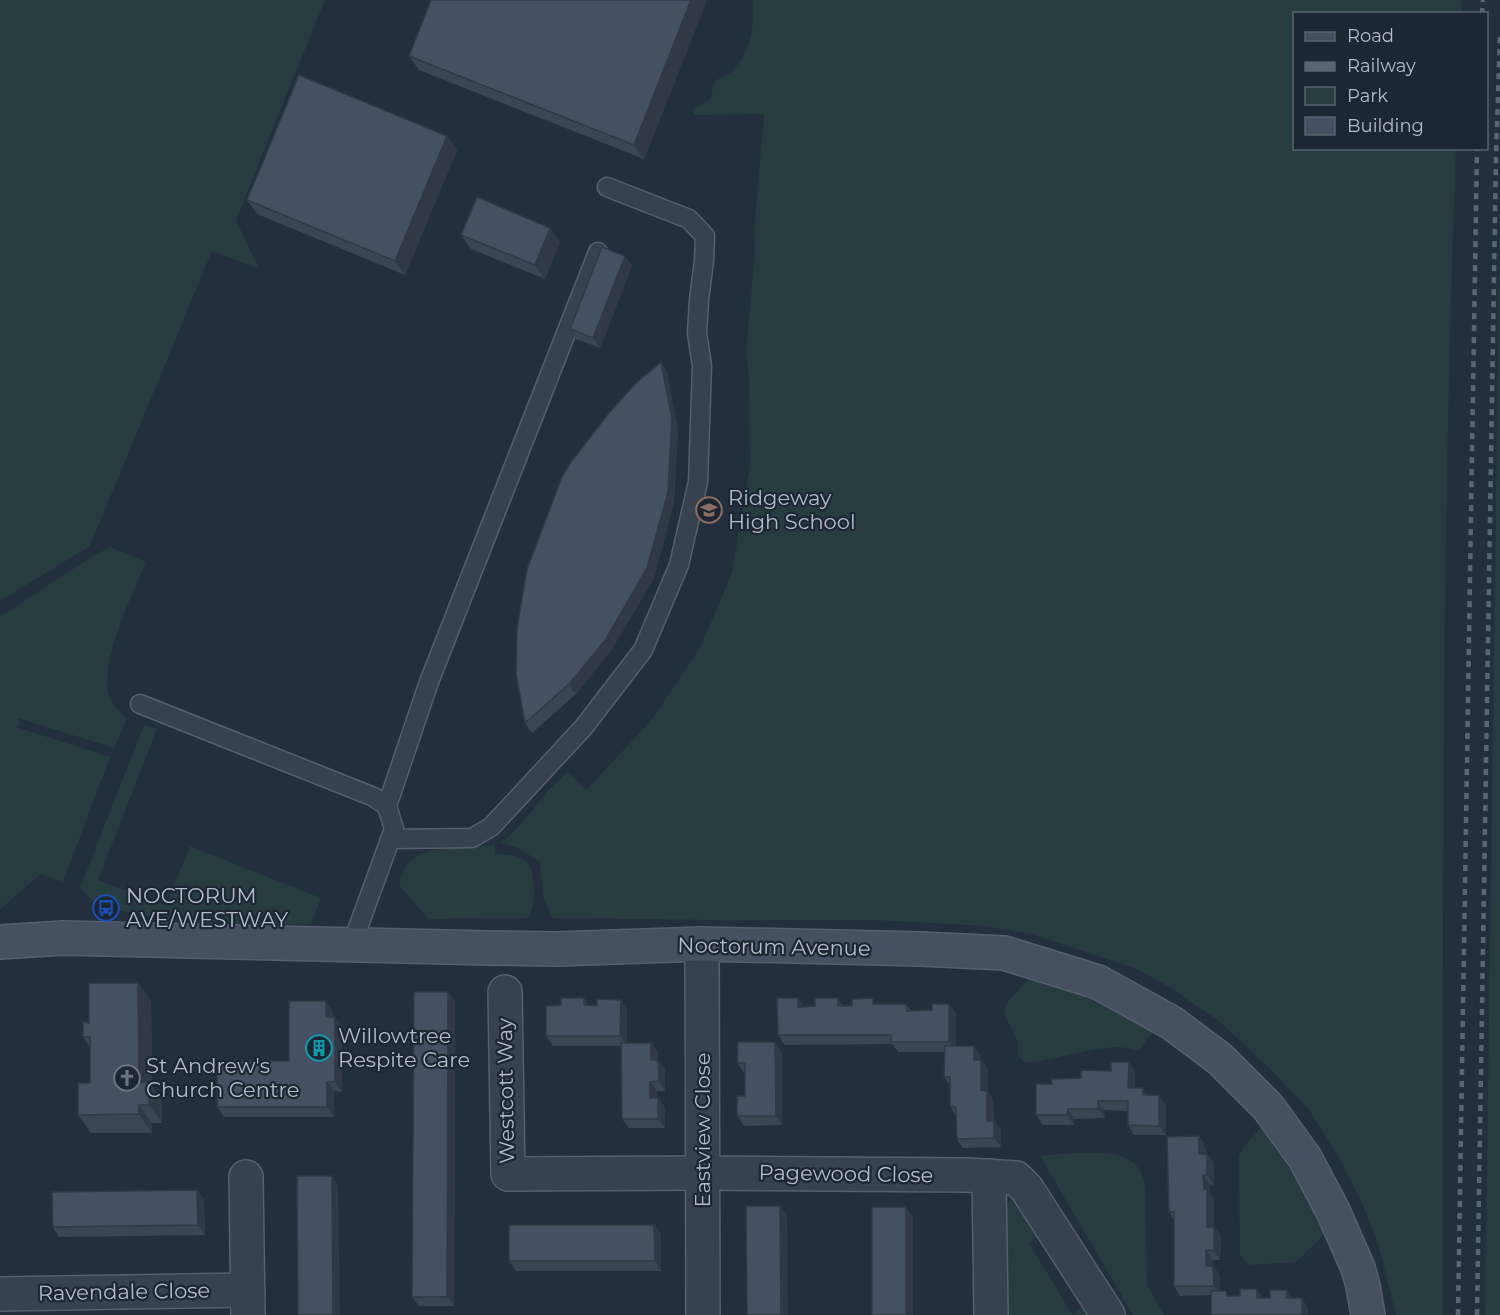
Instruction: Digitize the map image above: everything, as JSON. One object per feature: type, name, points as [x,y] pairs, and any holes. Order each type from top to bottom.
[{"type":"street","name":"Noctorum Avenue","points":[[0,942],[63,938],[558,949],[702,944],[1004,953],[1098,982],[1172,1023],[1220,1059],[1268,1107],[1305,1158],[1333,1211],[1358,1268],[1364,1286],[1368,1315]]},
{"type":"street","name":"Eastview Close","points":[[702,944],[703,1315]]},
{"type":"street","name":"Westcott Way","points":[[505,992],[508,1174],[703,1173]]},
{"type":"street","name":"Pagewood Close","points":[[703,1173],[1016,1178],[1027,1189],[1108,1315]]},
{"type":"street","points":[[989,1176],[991,1315]]},
{"type":"street","name":"Ravendale Close","points":[[0,1294],[248,1302],[246,1177]]},
{"type":"lane","points":[[390,839],[472,838],[491,827],[583,728],[643,650],[679,566],[698,482],[702,366],[698,311],[705,236],[689,219],[606,187]]},
{"type":"lane","points":[[352,944],[394,829],[387,806],[429,682],[598,252]]},
{"type":"lane","points":[[140,704],[374,797],[387,806]]},
{"type":"green space","points":[[0,0],[325,0],[236,220],[259,269],[212,251],[90,546],[0,601]]},
{"type":"green space","points":[[753,0],[1462,0],[1461,12],[1293,12],[1293,150],[1456,150],[1445,586],[1443,1315],[1396,1315],[1378,1243],[1362,1203],[1338,1156],[1309,1110],[1219,1021],[1169,987],[1137,969],[1031,934],[986,926],[874,920],[552,918],[544,900],[540,862],[517,847],[500,843],[519,826],[558,780],[568,772],[586,790],[650,722],[700,648],[732,573],[750,466],[749,379],[746,351],[764,114],[694,115],[692,110],[710,99],[715,81],[733,70],[740,61],[748,45],[753,18]]},
{"type":"green space","points":[[1500,201],[1500,1315],[1485,1315]]},
{"type":"green space","points":[[110,547],[146,562],[118,632],[108,671],[107,688],[111,701],[127,719],[114,748],[18,718],[20,724],[16,727],[110,757],[63,882],[41,874],[0,909],[0,617]]},
{"type":"green space","points":[[144,725],[157,729],[98,880],[166,906],[190,846],[321,898],[311,924],[189,924],[98,906],[80,888]]},
{"type":"green space","points":[[495,845],[495,854],[524,859],[531,868],[534,894],[529,918],[428,919],[399,885],[408,863],[425,852],[436,849]]},
{"type":"green space","points":[[1033,974],[1052,979],[1157,1027],[1138,1051],[1112,1047],[1024,1063],[1018,1055],[1018,1043],[1004,1013],[1007,1003]]},
{"type":"green space","points":[[1264,1124],[1306,1185],[1326,1233],[1296,1262],[1249,1265],[1240,1255],[1239,1156]]},
{"type":"green space","points":[[1070,1153],[1116,1155],[1134,1163],[1141,1172],[1145,1184],[1147,1285],[1164,1315],[1133,1315],[1040,1156]]},
{"type":"green space","points":[[1016,1196],[1047,1230],[1029,1243],[1072,1314],[1090,1302],[1099,1315],[1005,1315],[1005,1211],[1008,1203]]},
{"type":"building","points":[[431,0],[691,0],[634,145],[409,56]]},
{"type":"building","points":[[299,75],[447,136],[395,261],[247,200]]},
{"type":"building","points":[[477,197],[550,228],[535,265],[461,235]]},
{"type":"building","points":[[602,247],[625,256],[593,338],[570,329]]},
{"type":"building","points":[[661,362],[672,420],[668,492],[647,568],[606,639],[569,684],[525,723],[516,673],[517,628],[527,569],[562,477],[571,462],[636,383]]},
{"type":"building","name":"St Andrew's Church Centre","points":[[89,983],[138,983],[139,1082],[149,1083],[149,1105],[139,1105],[139,1114],[78,1115],[78,1083],[90,1083],[90,1037],[83,1037],[83,1022],[89,1023]]},
{"type":"building","points":[[414,992],[448,992],[447,1297],[412,1297]]},
{"type":"building","points":[[561,998],[584,998],[584,1005],[597,1006],[597,999],[621,1000],[620,1036],[546,1036],[546,1006],[561,1005]]},
{"type":"building","points":[[777,998],[798,998],[798,1007],[815,1006],[815,998],[838,998],[838,1006],[852,1006],[852,999],[873,998],[873,1004],[906,1004],[907,1011],[932,1010],[932,1004],[949,1004],[949,1042],[891,1042],[891,1035],[778,1035]]},
{"type":"building","name":"Willowtree Respite Care","points":[[289,1001],[326,1001],[326,1017],[335,1017],[335,1082],[327,1082],[327,1107],[217,1107],[217,1061],[289,1061]]},
{"type":"building","points":[[738,1042],[775,1042],[776,1116],[737,1116],[737,1096],[745,1096],[745,1063],[737,1063]]},
{"type":"building","points":[[621,1043],[651,1043],[651,1060],[658,1060],[659,1081],[650,1082],[650,1098],[658,1098],[658,1119],[622,1119]]},
{"type":"building","points":[[945,1046],[974,1046],[974,1060],[981,1060],[981,1090],[987,1091],[987,1121],[994,1121],[994,1138],[957,1139],[956,1107],[950,1106],[950,1077],[944,1077]]},
{"type":"building","points":[[1111,1062],[1129,1062],[1128,1088],[1143,1088],[1143,1095],[1159,1095],[1159,1126],[1128,1125],[1128,1101],[1098,1101],[1098,1109],[1068,1109],[1067,1115],[1036,1115],[1036,1084],[1052,1084],[1051,1079],[1081,1078],[1081,1070],[1111,1071]]},
{"type":"building","points":[[1199,1136],[1199,1154],[1207,1154],[1207,1175],[1203,1175],[1204,1189],[1207,1189],[1207,1227],[1214,1227],[1214,1251],[1206,1250],[1206,1266],[1213,1266],[1214,1286],[1174,1286],[1174,1212],[1169,1212],[1167,1137]]},
{"type":"building","points":[[297,1176],[332,1176],[333,1315],[298,1315]]},
{"type":"building","points":[[197,1190],[198,1225],[53,1227],[52,1192]]},
{"type":"building","points":[[746,1206],[780,1206],[781,1315],[747,1315]]},
{"type":"building","points":[[872,1207],[906,1207],[906,1315],[872,1315]]},
{"type":"building","points":[[509,1225],[654,1225],[655,1261],[509,1261]]},
{"type":"building","points":[[1240,1289],[1257,1289],[1257,1298],[1270,1298],[1270,1290],[1287,1290],[1286,1298],[1302,1298],[1302,1315],[1211,1315],[1211,1291],[1226,1291],[1227,1296],[1240,1296]]},
{"type":"railway","points":[[1482,12],[1483,0]]},
{"type":"railway","points":[[1477,1315],[1496,154],[1500,36]]},
{"type":"railway","points":[[1458,1315],[1477,150]]},
{"type":"place","name":"Ridgeway High School","points":[[709,510]]},
{"type":"place","name":"NOCTORUM AVE/WESTWAY","points":[[106,908]]},
{"type":"place","name":"Willowtree Respite Care","points":[[319,1048]]},
{"type":"place","name":"St Andrew's Church Centre","points":[[127,1078]]}]
